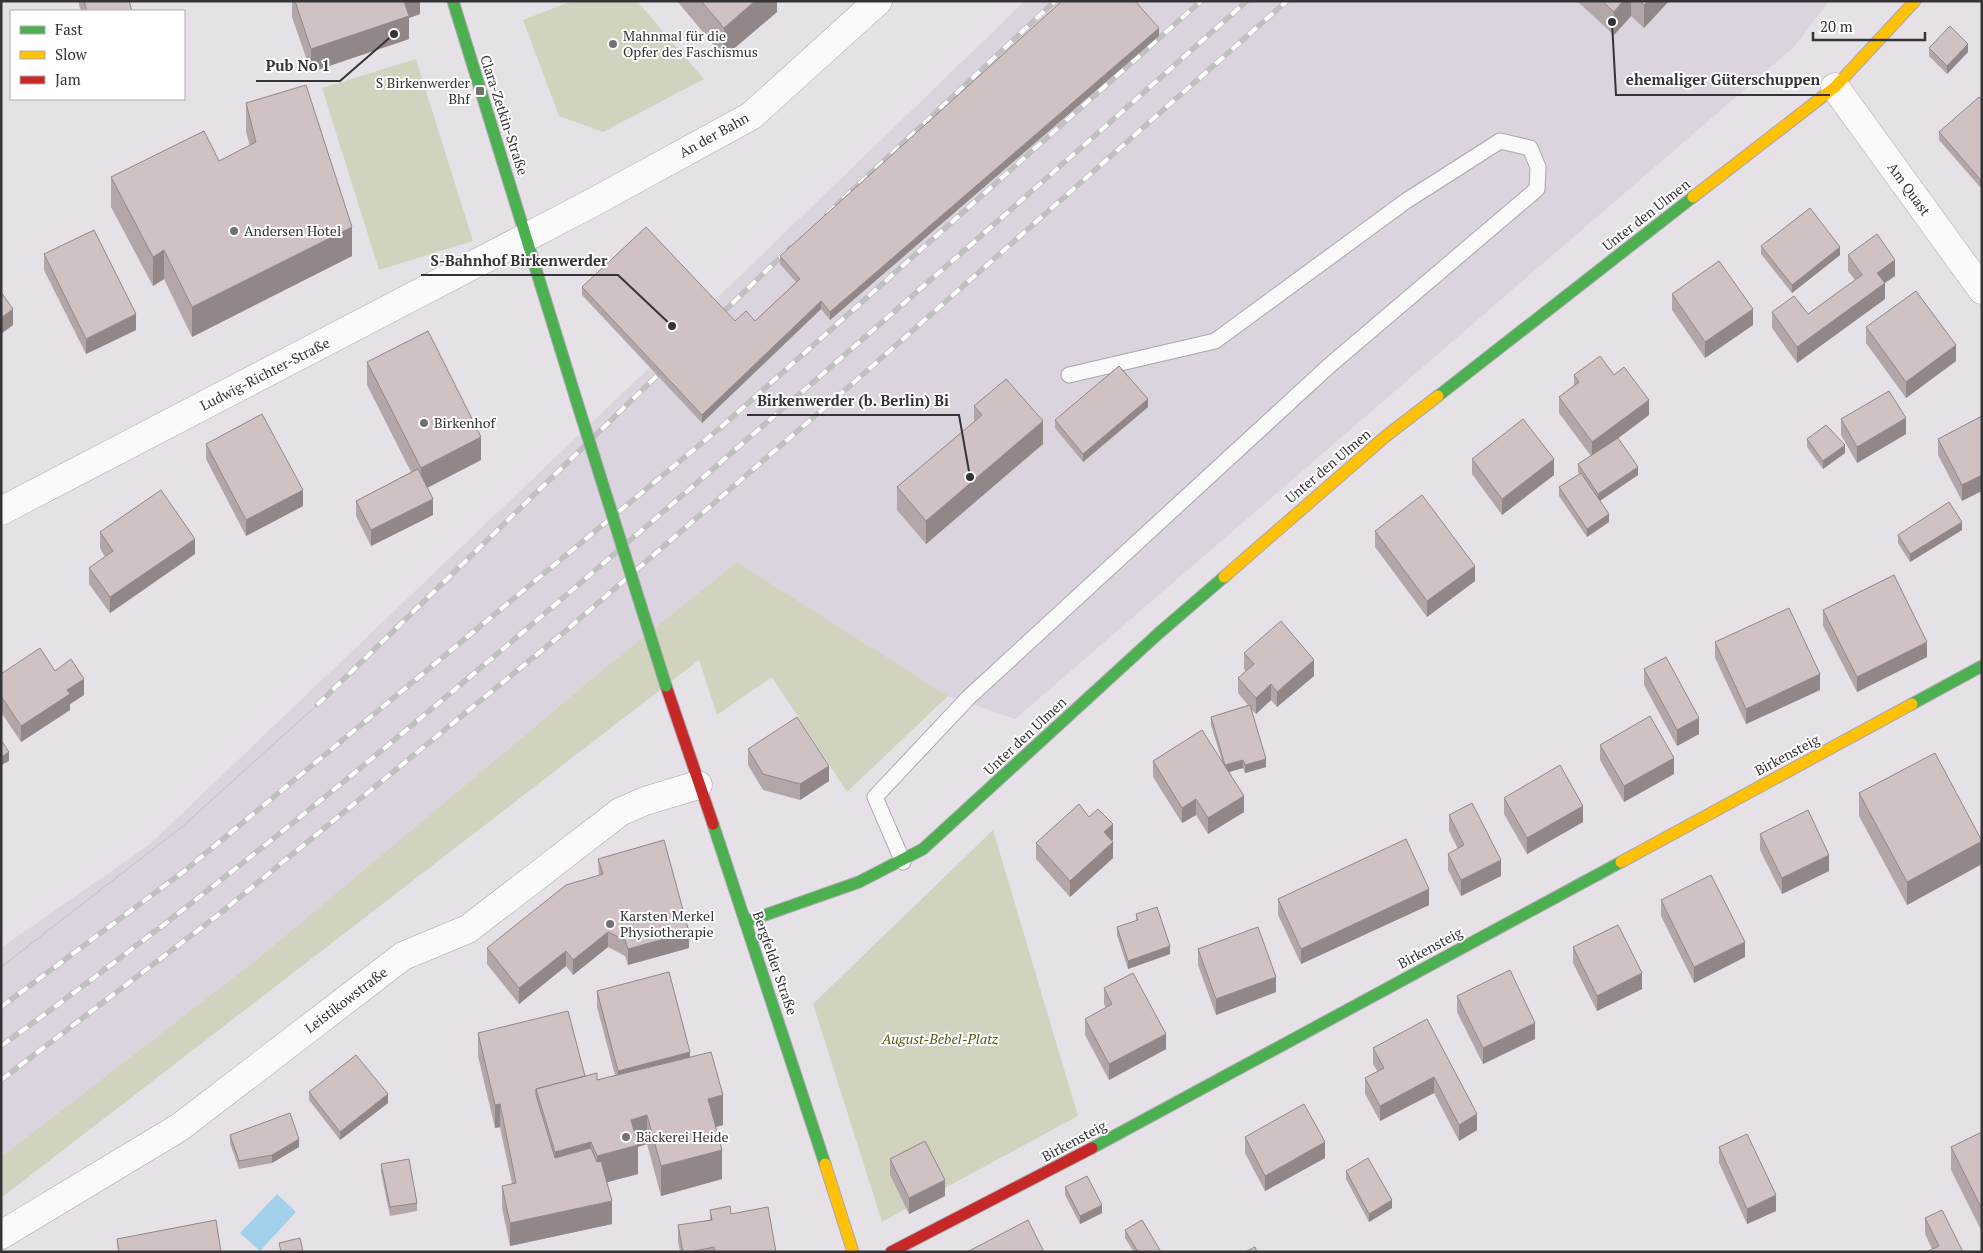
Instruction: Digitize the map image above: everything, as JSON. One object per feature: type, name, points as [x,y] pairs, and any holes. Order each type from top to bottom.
[{"type":"street","name":"Clara-Zetkin-Straße","points":[[453,1],[480,92],[528,237],[576,399]]},
{"type":"street","name":"An der Bahn","points":[[528,237],[751,116],[878,1]]},
{"type":"street","name":"Unter den Ulmen","points":[[745,922],[863,882],[903,862],[941,834],[1166,627],[1386,436],[1835,88],[1915,1]]},
{"type":"street","name":"Am Quast","points":[[1835,88],[1982,290]]},
{"type":"street","name":"Ludwig-Richter-Straße","points":[[1,511],[528,237]]},
{"type":"street","name":"Bergfelder Straße","points":[[576,399],[698,785],[745,922],[852,1252]]},
{"type":"street","name":"Birkensteig","points":[[891,1252],[1046,1173],[1982,666]]},
{"type":"street","name":"Leistikowstraße","points":[[1,1235],[180,1127],[403,956],[468,929],[614,816],[645,801],[698,785]]},
{"type":"lane","points":[[903,862],[875,797],[969,697],[1323,371],[1537,189],[1538,167],[1530,148],[1500,141],[1406,201],[1215,341],[1069,375]]},
{"type":"shaded area","points":[[1025,1],[1829,1],[1795,46],[1015,719],[948,696],[737,562],[606,667],[260,957],[1,1157],[1,948],[149,845],[650,367],[711,304]]},
{"type":"green space","points":[[572,1],[637,1],[704,79],[603,132],[559,116],[523,20]]},
{"type":"green space","points":[[416,59],[473,241],[379,270],[322,88]]},
{"type":"green space","points":[[737,562],[948,696],[847,792],[772,677],[717,715],[699,660],[1,1198],[1,1157],[260,957],[606,667]]},
{"type":"green space","name":"August-Bebel-Platz","points":[[993,830],[1078,1116],[882,1222],[813,1004]]},
{"type":"water","points":[[277,1194],[296,1212],[260,1251],[240,1233]]},
{"type":"building","points":[[84,1],[129,1],[132,10],[87,10]]},
{"type":"building","points":[[295,1],[404,1],[409,16],[311,49]]},
{"type":"building","points":[[701,1],[755,1],[724,28]]},
{"type":"building","points":[[1062,1],[1135,1],[1159,28],[830,312],[821,301],[702,415],[582,287],[646,227],[735,321],[746,311],[755,321],[800,279],[780,256]]},
{"type":"building","points":[[1602,1],[1623,1],[1614,12]]},
{"type":"building","points":[[1640,1],[1648,1],[1644,5]]},
{"type":"building","points":[[1950,26],[1968,44],[1947,66],[1929,48]]},
{"type":"building","name":"Andersen Hotel","points":[[306,85],[352,227],[192,307],[164,250],[153,257],[111,177],[204,131],[219,161],[256,142],[246,103]]},
{"type":"building","points":[[1979,97],[1982,100],[1982,178],[1980,179],[1939,132]]},
{"type":"building","points":[[1810,208],[1840,247],[1792,285],[1761,246]]},
{"type":"building","points":[[94,230],[136,314],[86,339],[44,254]]},
{"type":"building","points":[[1877,234],[1895,260],[1877,273],[1885,283],[1797,347],[1772,312],[1794,296],[1808,314],[1862,275],[1848,255]]},
{"type":"building","points":[[1719,261],[1753,309],[1705,342],[1672,294]]},
{"type":"building","points":[[1916,291],[1956,345],[1906,382],[1866,327]]},
{"type":"building","points":[[1,292],[13,309],[1,318]]},
{"type":"building","name":"Birkenhof","points":[[428,331],[481,437],[421,468],[367,362]]},
{"type":"building","points":[[1600,356],[1614,375],[1624,367],[1649,400],[1592,442],[1559,397],[1579,382],[1574,375]]},
{"type":"building","points":[[1119,366],[1148,399],[1083,454],[1055,420]]},
{"type":"building","points":[[1006,379],[1043,421],[926,521],[897,487],[982,415],[974,406]]},
{"type":"building","points":[[1889,391],[1906,418],[1857,447],[1841,419]]},
{"type":"building","points":[[262,414],[303,490],[246,520],[206,444]]},
{"type":"building","points":[[1982,416],[1982,475],[1962,485],[1938,439]]},
{"type":"building","points":[[1523,419],[1554,459],[1502,499],[1472,459]]},
{"type":"building","points":[[1826,425],[1845,445],[1823,461],[1807,439]]},
{"type":"building","points":[[1618,438],[1638,467],[1598,494],[1578,464]]},
{"type":"building","points":[[418,469],[433,499],[371,530],[356,501]]},
{"type":"building","points":[[1581,473],[1609,514],[1587,529],[1559,487]]},
{"type":"building","points":[[161,490],[195,539],[110,597],[89,568],[113,551],[100,532]]},
{"type":"building","points":[[1422,495],[1475,566],[1427,601],[1375,531]]},
{"type":"building","points":[[1949,502],[1962,522],[1910,554],[1898,535]]},
{"type":"building","points":[[1894,575],[1927,642],[1857,677],[1823,610]]},
{"type":"building","points":[[1789,608],[1820,674],[1746,709],[1715,642]]},
{"type":"building","points":[[1281,621],[1314,660],[1277,692],[1271,684],[1256,698],[1238,678],[1254,664],[1244,653]]},
{"type":"building","points":[[40,648],[55,671],[71,659],[84,679],[67,690],[70,694],[21,726],[1,696],[1,674]]},
{"type":"building","points":[[1666,657],[1699,718],[1677,730],[1644,669]]},
{"type":"building","points":[[1250,705],[1266,759],[1245,765],[1243,760],[1225,765],[1211,717]]},
{"type":"building","points":[[1650,716],[1674,758],[1624,786],[1600,745]]},
{"type":"building","points":[[797,717],[829,766],[800,784],[763,774],[748,749]]},
{"type":"building","points":[[1202,730],[1244,796],[1208,818],[1196,799],[1182,808],[1153,761]]},
{"type":"building","points":[[1,740],[9,752],[1,757]]},
{"type":"building","points":[[1935,753],[1982,841],[1907,882],[1859,793]]},
{"type":"building","points":[[1560,765],[1583,806],[1527,838],[1504,798]]},
{"type":"building","points":[[1472,803],[1501,860],[1461,880],[1448,854],[1464,845],[1449,815]]},
{"type":"building","points":[[1079,804],[1089,817],[1098,809],[1113,824],[1104,832],[1113,842],[1070,881],[1036,843]]},
{"type":"building","points":[[1808,810],[1829,855],[1782,878],[1760,834]]},
{"type":"building","points":[[1406,839],[1429,889],[1301,949],[1278,899]]},
{"type":"building","name":"Karsten Merkel Physiotherapie","points":[[664,840],[689,932],[628,949],[625,940],[608,932],[573,960],[566,951],[519,988],[487,948],[566,885],[603,874],[598,859]]},
{"type":"building","points":[[1711,875],[1745,942],[1694,967],[1661,900]]},
{"type":"building","points":[[1157,907],[1170,946],[1128,961],[1117,927],[1138,920],[1136,914]]},
{"type":"building","points":[[1618,925],[1642,973],[1597,996],[1573,947]]},
{"type":"building","points":[[1258,927],[1276,977],[1216,999],[1198,949]]},
{"type":"building","points":[[1510,970],[1535,1023],[1483,1048],[1457,996]]},
{"type":"building","points":[[669,972],[690,1052],[618,1071],[597,991]]},
{"type":"building","points":[[1133,973],[1166,1034],[1109,1064],[1085,1019],[1112,1004],[1104,988]]},
{"type":"building","points":[[568,1011],[585,1076],[536,1089],[536,1095],[555,1158],[591,1148],[597,1162],[601,1161],[612,1201],[510,1223],[502,1186],[516,1183],[500,1104],[495,1105],[478,1033]]},
{"type":"building","points":[[1427,1019],[1477,1114],[1459,1125],[1434,1077],[1380,1106],[1365,1078],[1384,1068],[1373,1048]]},
{"type":"building","points":[[711,1052],[723,1095],[708,1099],[722,1150],[661,1166],[647,1115],[631,1120],[638,1145],[597,1156],[591,1142],[555,1152],[536,1089],[597,1073],[597,1080]]},
{"type":"building","points":[[356,1055],[388,1094],[340,1132],[309,1092]]},
{"type":"building","points":[[1304,1104],[1325,1142],[1265,1176],[1245,1137]]},
{"type":"building","points":[[290,1113],[299,1139],[272,1155],[239,1161],[230,1135]]},
{"type":"building","points":[[1982,1132],[1982,1209],[1951,1147]]},
{"type":"building","points":[[1747,1134],[1776,1195],[1747,1209],[1719,1147]]},
{"type":"building","points":[[925,1141],[945,1180],[909,1198],[890,1159]]},
{"type":"building","points":[[1368,1158],[1392,1200],[1369,1214],[1346,1171]]},
{"type":"building","points":[[409,1159],[417,1203],[390,1207],[381,1164]]},
{"type":"building","points":[[1087,1176],[1102,1205],[1080,1216],[1065,1187]]},
{"type":"building","points":[[730,1206],[731,1214],[768,1207],[776,1252],[715,1252],[714,1247],[683,1252],[678,1225],[712,1220],[710,1210]]},
{"type":"building","points":[[1942,1210],[1963,1252],[1926,1252],[1939,1246],[1925,1218]]},
{"type":"building","points":[[216,1220],[221,1252],[119,1252],[117,1239]]},
{"type":"building","points":[[1028,1220],[1044,1252],[967,1252]]},
{"type":"building","points":[[1142,1220],[1161,1252],[1138,1252],[1125,1230]]},
{"type":"building","points":[[300,1238],[303,1252],[281,1252],[279,1243]]},
{"type":"building","points":[[1255,1247],[1257,1252],[1245,1252]]},
{"type":"tram line","points":[[1,967],[183,826],[317,705]]},
{"type":"railway","points":[[827,214],[1055,1]]},
{"type":"railway","points":[[1,1007],[183,872],[720,428],[1201,1]]},
{"type":"railway","points":[[1,1046],[170,920],[416,722],[805,390],[1247,1]]},
{"type":"railway","points":[[1,1080],[218,915],[562,634],[844,391],[1287,1]]},
{"type":"railway","points":[[716,319],[790,248]]},
{"type":"railway","points":[[317,705],[667,366]]},
{"type":"traffic: fast","points":[[453,1],[576,399]]},
{"type":"traffic: fast","points":[[1438,396],[1693,197]]},
{"type":"traffic: fast","points":[[576,399],[666,686]]},
{"type":"traffic: fast","points":[[745,922],[859,882],[923,849],[1159,633],[1224,577]]},
{"type":"traffic: fast","points":[[1912,704],[1982,666]]},
{"type":"traffic: fast","points":[[713,824],[825,1164]]},
{"type":"traffic: fast","points":[[1092,1148],[1621,862]]},
{"type":"traffic: slow","points":[[1693,197],[1835,87],[1915,1]]},
{"type":"traffic: slow","points":[[1224,577],[1386,436],[1438,396]]},
{"type":"traffic: slow","points":[[1621,862],[1912,704]]},
{"type":"traffic: slow","points":[[825,1164],[853,1252]]},
{"type":"traffic: jam","points":[[666,686],[713,824]]},
{"type":"traffic: jam","points":[[891,1252],[1092,1148]]},
{"type":"place","name":"ehemaliger Güterschuppen","points":[[1612,22]]},
{"type":"place","name":"Pub No 1","points":[[394,34]]},
{"type":"place","name":"Mahnmal für die Opfer des Faschismus","points":[[613,44]]},
{"type":"place","name":"S Birkenwerder Bhf","points":[[480,91]]},
{"type":"place","name":"Andersen Hotel","points":[[234,231]]},
{"type":"place","name":"S-Bahnhof Birkenwerder","points":[[672,326]]},
{"type":"place","name":"Birkenhof","points":[[424,423]]},
{"type":"place","name":"Birkenwerder (b. Berlin) Bi","points":[[970,477]]},
{"type":"place","name":"Karsten Merkel Physiotherapie","points":[[610,924]]},
{"type":"place","name":"Bäckerei Heide","points":[[626,1137]]}]
